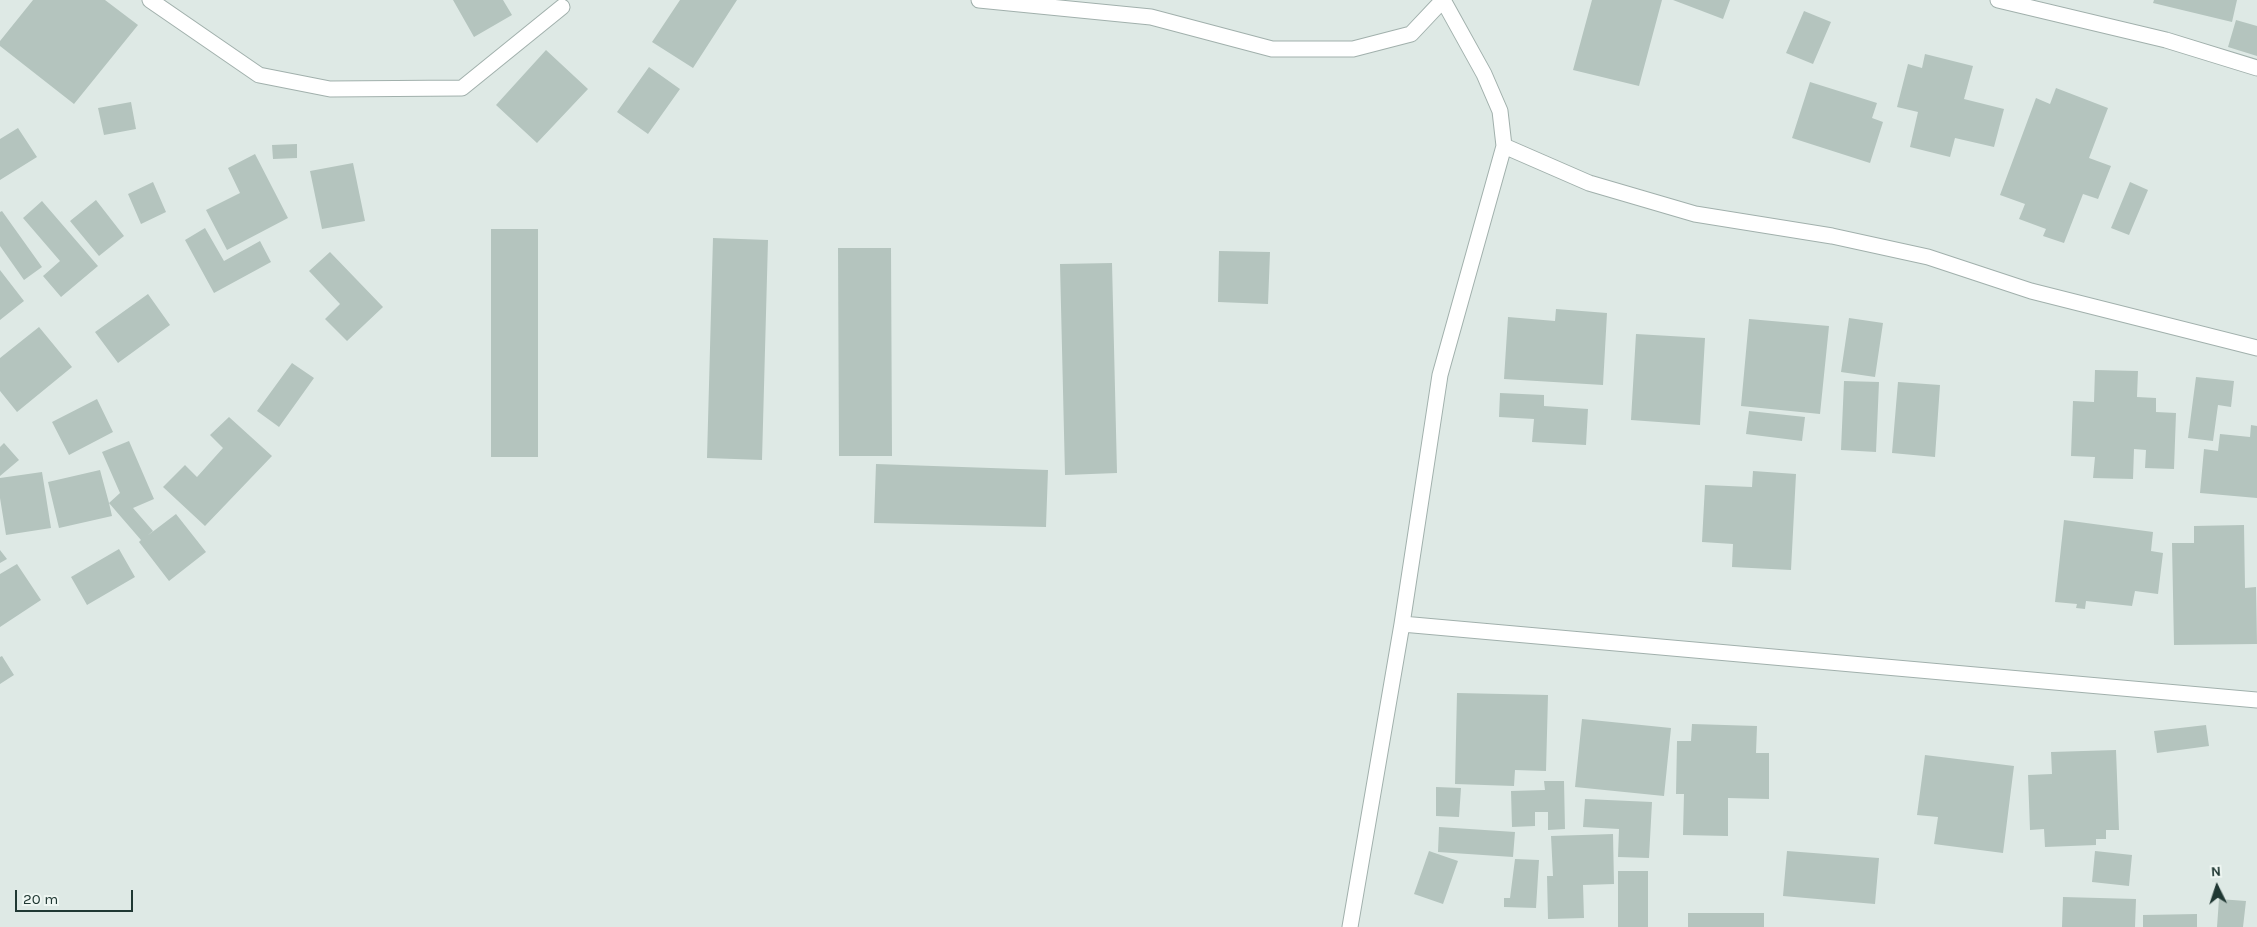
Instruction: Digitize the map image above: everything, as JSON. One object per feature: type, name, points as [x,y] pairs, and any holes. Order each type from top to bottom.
[{"type":"street","points":[[150,0],[259,75],[330,89],[462,88],[562,7]]},
{"type":"street","points":[[979,0],[1151,17],[1272,49],[1354,49],[1411,34],[1443,0],[1484,74],[1500,111],[1504,146],[1440,375],[1402,624],[1350,927]]},
{"type":"street","points":[[1998,0],[2166,40],[2257,68]]},
{"type":"street","points":[[1504,146],[1589,183],[1694,214],[1832,236],[1928,257],[2031,291],[2257,348]]},
{"type":"street","points":[[1402,624],[2257,700]]},
{"type":"building","points":[[33,0],[105,0],[138,25],[74,104],[0,46],[0,41]]},
{"type":"building","points":[[453,0],[503,0],[512,15],[474,37]]},
{"type":"building","points":[[680,0],[737,0],[693,68],[652,42]]},
{"type":"building","points":[[1592,0],[1662,0],[1639,86],[1573,70]]},
{"type":"building","points":[[1673,0],[1730,0],[1723,19]]},
{"type":"building","points":[[2154,0],[2237,0],[2232,22],[2153,3]]},
{"type":"building","points":[[1804,11],[1831,22],[1813,64],[1786,53]]},
{"type":"building","points":[[2236,20],[2257,26],[2257,56],[2228,47]]},
{"type":"building","points":[[546,50],[588,89],[537,143],[496,105]]},
{"type":"building","points":[[1925,54],[1973,66],[1964,99],[2004,109],[1994,147],[1955,138],[1950,157],[1910,147],[1918,112],[1897,107],[1908,64],[1922,68]]},
{"type":"building","points":[[649,67],[680,89],[648,134],[617,112]]},
{"type":"building","points":[[1810,82],[1877,103],[1872,118],[1883,122],[1870,163],[1792,138]]},
{"type":"building","points":[[2056,88],[2108,108],[2089,158],[2111,166],[2098,199],[2083,194],[2064,243],[2043,236],[2046,229],[2019,219],[2025,204],[2000,195],[2036,98],[2050,104]]},
{"type":"building","points":[[131,102],[136,129],[104,135],[98,108]]},
{"type":"building","points":[[18,128],[37,157],[0,180],[0,139]]},
{"type":"building","points":[[297,144],[297,158],[273,159],[272,145]]},
{"type":"building","points":[[255,154],[288,218],[227,250],[206,210],[240,193],[228,168]]},
{"type":"building","points":[[353,163],[365,221],[322,229],[310,171]]},
{"type":"building","points":[[153,182],[166,212],[141,224],[128,194]]},
{"type":"building","points":[[2130,182],[2148,190],[2129,235],[2111,228]]},
{"type":"building","points":[[96,200],[124,236],[99,256],[70,221]]},
{"type":"building","points":[[42,201],[98,266],[61,297],[43,276],[60,261],[23,218]]},
{"type":"building","points":[[2,211],[42,267],[24,280],[0,246],[0,212]]},
{"type":"building","points":[[205,228],[224,261],[260,241],[271,262],[214,293],[185,240]]},
{"type":"building","points":[[491,229],[538,229],[538,457],[491,457]]},
{"type":"building","points":[[713,238],[768,240],[762,460],[707,458]]},
{"type":"building","points":[[838,248],[891,248],[892,456],[839,456]]},
{"type":"building","points":[[1219,251],[1270,252],[1268,304],[1218,302]]},
{"type":"building","points":[[330,252],[383,307],[347,341],[325,319],[340,304],[309,271]]},
{"type":"building","points":[[1112,263],[1117,473],[1065,475],[1060,264]]},
{"type":"building","points":[[0,270],[24,301],[0,320]]},
{"type":"building","points":[[148,294],[170,325],[118,363],[95,332]]},
{"type":"building","points":[[1556,309],[1607,313],[1603,385],[1504,379],[1508,317],[1555,321]]},
{"type":"building","points":[[1849,318],[1883,323],[1875,377],[1841,372]]},
{"type":"building","points":[[1749,319],[1829,326],[1820,414],[1741,406]]},
{"type":"building","points":[[39,327],[72,367],[17,412],[0,391],[0,358]]},
{"type":"building","points":[[1636,334],[1705,338],[1700,425],[1631,420]]},
{"type":"building","points":[[292,363],[314,378],[279,427],[257,411]]},
{"type":"building","points":[[2095,370],[2138,371],[2137,397],[2156,398],[2156,412],[2176,413],[2174,469],[2145,468],[2146,450],[2134,449],[2133,479],[2093,478],[2095,457],[2071,456],[2073,401],[2094,402]]},
{"type":"building","points":[[2196,377],[2234,381],[2231,407],[2218,405],[2213,441],[2188,438]]},
{"type":"building","points":[[1844,381],[1879,382],[1876,452],[1841,450]]},
{"type":"building","points":[[1898,382],[1940,385],[1935,457],[1892,453]]},
{"type":"building","points":[[1500,393],[1544,395],[1544,406],[1588,409],[1586,445],[1532,442],[1534,419],[1499,417]]},
{"type":"building","points":[[97,399],[113,432],[69,455],[52,422]]},
{"type":"building","points":[[1749,411],[1805,417],[1802,441],[1746,434]]},
{"type":"building","points":[[229,417],[272,456],[205,526],[163,487],[185,465],[197,477],[223,448],[210,435]]},
{"type":"building","points":[[2251,425],[2257,426],[2257,498],[2200,493],[2204,449],[2218,451],[2220,434],[2250,437]]},
{"type":"building","points":[[129,441],[154,499],[133,508],[153,531],[147,536],[176,514],[206,552],[169,581],[139,542],[141,540],[109,503],[120,493],[102,452]]},
{"type":"building","points":[[4,443],[19,460],[0,476],[0,447]]},
{"type":"building","points":[[876,464],[1048,470],[1046,527],[874,523]]},
{"type":"building","points":[[100,470],[112,516],[59,528],[48,482]]},
{"type":"building","points":[[1753,471],[1796,474],[1791,570],[1732,567],[1733,544],[1702,542],[1705,485],[1752,487]]},
{"type":"building","points":[[42,472],[51,528],[6,535],[0,498],[0,478]]},
{"type":"building","points":[[2064,520],[2153,532],[2151,551],[2163,553],[2158,594],[2135,591],[2132,606],[2086,601],[2085,609],[2076,608],[2077,604],[2055,602]]},
{"type":"building","points":[[2244,525],[2245,588],[2256,587],[2257,644],[2174,645],[2172,543],[2194,543],[2194,526]]},
{"type":"building","points":[[119,549],[135,577],[87,605],[71,577]]},
{"type":"building","points":[[0,550],[7,559],[0,563]]},
{"type":"building","points":[[17,564],[41,600],[0,627],[0,574]]},
{"type":"building","points":[[2,656],[14,675],[0,684],[0,657]]},
{"type":"building","points":[[1457,693],[1548,695],[1546,771],[1515,770],[1514,786],[1455,784]]},
{"type":"building","points":[[1582,719],[1671,728],[1664,796],[1575,787]]},
{"type":"building","points":[[1692,724],[1757,726],[1756,753],[1769,753],[1769,799],[1728,798],[1728,836],[1683,835],[1684,794],[1676,794],[1677,741],[1691,741]]},
{"type":"building","points":[[2206,725],[2209,746],[2157,753],[2154,731]]},
{"type":"building","points":[[2116,750],[2119,830],[2106,830],[2106,839],[2096,839],[2096,845],[2045,847],[2044,829],[2030,830],[2028,775],[2052,774],[2051,752]]},
{"type":"building","points":[[1925,755],[2014,766],[2003,853],[1934,844],[1938,817],[1917,815]]},
{"type":"building","points":[[1544,781],[1564,781],[1565,829],[1548,830],[1548,812],[1535,812],[1535,826],[1512,827],[1511,791],[1545,790]]},
{"type":"building","points":[[1436,787],[1461,788],[1459,817],[1436,816]]},
{"type":"building","points":[[1585,799],[1652,802],[1649,858],[1618,857],[1619,829],[1583,827]]},
{"type":"building","points":[[1439,827],[1515,832],[1513,857],[1438,852]]},
{"type":"building","points":[[1613,834],[1614,884],[1583,885],[1584,918],[1548,919],[1547,876],[1553,876],[1551,836]]},
{"type":"building","points":[[1429,851],[1458,861],[1443,904],[1414,894]]},
{"type":"building","points":[[1787,851],[1879,858],[1875,904],[1783,896]]},
{"type":"building","points":[[2095,851],[2132,855],[2129,886],[2092,882]]},
{"type":"building","points":[[1515,859],[1539,860],[1536,908],[1504,907],[1504,898],[1510,898]]},
{"type":"building","points":[[1618,871],[1648,871],[1648,927],[1618,927]]},
{"type":"building","points":[[2063,897],[2136,899],[2135,927],[2062,927]]},
{"type":"building","points":[[2219,899],[2246,901],[2243,927],[2217,927]]},
{"type":"building","points":[[1688,913],[1764,913],[1764,927],[1688,927]]},
{"type":"building","points":[[2197,914],[2197,927],[2143,927],[2143,915]]}]
